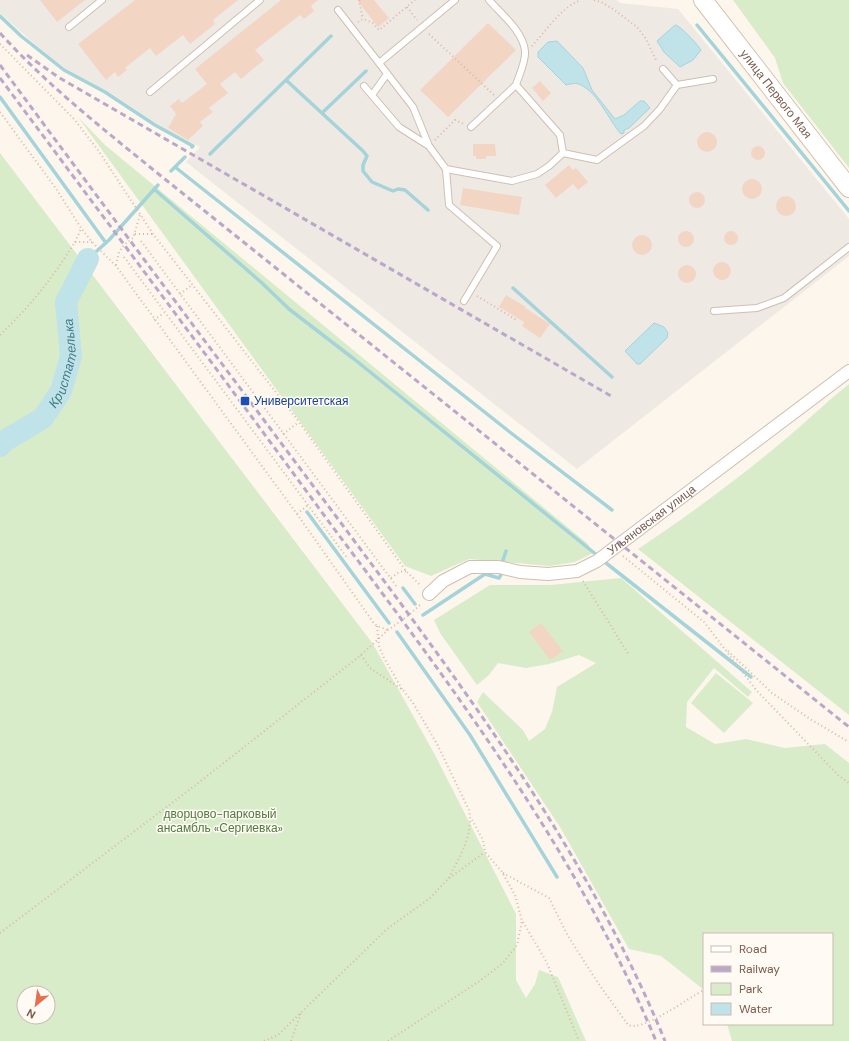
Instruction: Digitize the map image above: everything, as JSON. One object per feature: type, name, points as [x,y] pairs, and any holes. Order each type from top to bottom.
[{"type":"street","name":"улица Первого Мая","points":[[703,0],[849,188]]},
{"type":"street","name":"Ульяновская улица","points":[[429,594],[443,581],[470,567],[499,567],[520,572],[548,574],[577,571],[597,562],[849,371]]},
{"type":"lane","points":[[69,27],[102,0]]},
{"type":"lane","points":[[150,92],[260,0]]},
{"type":"lane","points":[[379,63],[455,0]]},
{"type":"lane","points":[[471,127],[516,85],[523,64],[525,52],[517,32],[489,0]]},
{"type":"lane","points":[[338,10],[413,108],[429,146],[446,169],[449,205],[497,246],[464,301]]},
{"type":"lane","points":[[663,69],[677,85]]},
{"type":"lane","points":[[372,96],[387,74]]},
{"type":"lane","points":[[563,153],[597,160],[644,126],[660,109],[677,85],[713,79]]},
{"type":"lane","points":[[516,85],[560,135],[563,153]]},
{"type":"lane","points":[[364,86],[399,127],[429,146]]},
{"type":"lane","points":[[446,169],[512,181],[537,174],[549,166],[563,153]]},
{"type":"lane","points":[[714,312],[757,308],[784,298],[849,247]]},
{"type":"path","points":[[360,0],[362,19]]},
{"type":"path","points":[[362,19],[373,23],[379,30],[415,0]]},
{"type":"path","points":[[525,52],[531,48],[571,5],[581,0]]},
{"type":"path","points":[[594,0],[613,9],[638,27],[663,69]]},
{"type":"path","points":[[407,7],[423,27],[499,100]]},
{"type":"path","points":[[352,28],[362,19]]},
{"type":"path","points":[[0,44],[74,119],[98,150],[153,234],[299,422],[406,570],[429,594],[420,607],[388,630],[361,655],[203,779],[0,933]]},
{"type":"path","points":[[0,112],[58,190],[81,228],[100,252],[116,266],[296,514],[372,622],[377,626],[388,630]]},
{"type":"path","points":[[442,134],[455,120],[471,127]]},
{"type":"path","points":[[116,266],[118,256],[124,245],[133,238],[135,234],[140,214]]},
{"type":"path","points":[[0,335],[29,307],[44,289],[75,242],[81,228]]},
{"type":"path","points":[[135,234],[153,234]]},
{"type":"path","points":[[140,241],[397,587]]},
{"type":"path","points":[[75,242],[92,242]]},
{"type":"path","points":[[124,256],[348,559]]},
{"type":"path","points":[[180,294],[192,285]]},
{"type":"path","points":[[470,292],[518,322]]},
{"type":"path","points":[[154,320],[165,312]]},
{"type":"path","points":[[283,434],[299,422]]},
{"type":"path","points":[[296,514],[308,505]]},
{"type":"path","points":[[614,549],[704,622],[757,691],[839,776],[849,783]]},
{"type":"path","points":[[391,578],[399,572],[406,570]]},
{"type":"path","points":[[577,571],[629,655]]},
{"type":"path","points":[[377,626],[379,646],[384,658],[403,690],[423,718],[437,744],[446,766],[458,784],[471,818],[483,840],[485,852],[502,872],[515,895],[522,921],[546,961],[579,1041]]},
{"type":"path","points":[[723,646],[772,693],[810,719],[849,742]]},
{"type":"path","points":[[361,655],[370,668],[403,690]]},
{"type":"path","points":[[448,879],[464,848],[471,818]]},
{"type":"path","points":[[264,1041],[278,1035],[388,929],[430,898],[448,879],[485,852]]},
{"type":"path","points":[[502,872],[549,898],[568,936],[598,983],[628,1025],[636,1027],[662,1015],[703,991]]},
{"type":"path","points":[[388,1041],[481,980],[503,963],[517,945],[522,921]]},
{"type":"path","points":[[291,1041],[302,1012]]},
{"type":"shaded area","points":[[0,0],[617,0],[620,3],[678,9],[849,219],[849,256],[577,469],[186,162],[200,147],[168,131],[109,92],[66,69],[49,57],[0,13]]},
{"type":"green space","points":[[733,0],[849,0],[849,168],[783,83],[775,58]]},
{"type":"green space","points":[[78,117],[105,145],[588,544],[593,553],[575,562],[550,566],[469,559],[431,576],[405,566]]},
{"type":"green space","name":"дворцово-парковый ансамбль «Сергиевка»","points":[[0,153],[373,644],[435,755],[516,914],[516,980],[526,998],[535,984],[539,970],[558,977],[586,1041],[0,1041]]},
{"type":"green space","points":[[849,384],[849,715],[638,549],[693,511],[747,470],[791,435]]},
{"type":"green space","points":[[621,578],[752,692],[748,697],[714,668],[687,702],[686,727],[715,744],[746,739],[785,748],[825,744],[849,763],[849,1041],[732,1041],[727,1025],[833,1025],[833,933],[703,933],[703,989],[661,956],[629,949],[560,827],[477,702],[483,692],[523,730],[529,741],[545,729],[552,712],[557,687],[596,663],[579,655],[549,664],[526,668],[498,663],[489,675],[477,685],[440,633],[434,620],[490,585],[551,585]]},
{"type":"green space","points":[[716,673],[753,703],[724,733],[691,703]]},
{"type":"water","points":[[675,25],[685,32],[701,50],[693,60],[680,67],[664,52],[657,41]]},
{"type":"water","points":[[557,41],[583,68],[592,90],[615,119],[624,115],[640,101],[644,101],[650,108],[629,128],[624,130],[624,133],[621,134],[593,94],[581,85],[566,85],[538,57],[538,52],[548,42]]},
{"type":"water","points":[[654,323],[664,327],[668,333],[667,338],[640,364],[637,364],[625,351]]},
{"type":"building","points":[[40,0],[85,0],[57,22]]},
{"type":"building","points":[[135,0],[238,0],[213,20],[215,24],[190,44],[183,35],[156,56],[150,48],[125,68],[127,70],[118,77],[115,72],[106,80],[78,44]]},
{"type":"building","points":[[281,0],[318,0],[311,6],[314,11],[304,19],[300,15],[255,50],[264,60],[241,79],[235,72],[220,84],[228,93],[209,108],[213,112],[200,122],[203,126],[188,140],[168,128],[176,114],[170,106],[179,99],[182,103],[207,84],[195,69]]},
{"type":"building","points":[[357,0],[374,0],[389,18],[378,27]]},
{"type":"building","points":[[488,23],[516,50],[448,117],[420,90]]},
{"type":"building","points":[[540,81],[551,93],[543,101],[532,88]]},
{"type":"building","points":[[707,132],[714,135],[717,142],[714,149],[707,152],[700,149],[697,142],[700,135]]},
{"type":"building","points":[[473,144],[495,144],[496,156],[486,156],[486,159],[476,159],[476,156],[473,156]]},
{"type":"building","points":[[758,146],[763,148],[765,153],[763,158],[758,160],[753,158],[751,153],[753,148]]},
{"type":"building","points":[[569,165],[573,170],[576,168],[588,182],[578,190],[573,184],[556,198],[545,185]]},
{"type":"building","points":[[752,179],[759,182],[762,189],[759,196],[752,199],[745,196],[742,189],[745,182]]},
{"type":"building","points":[[463,188],[522,197],[519,215],[460,205]]},
{"type":"building","points":[[697,192],[704,197],[705,200],[700,207],[697,208],[690,203],[689,200],[694,193]]},
{"type":"building","points":[[786,196],[793,199],[796,206],[793,213],[786,216],[779,213],[776,206],[779,199]]},
{"type":"building","points":[[686,231],[692,233],[694,239],[692,245],[686,247],[680,245],[678,239],[680,233]]},
{"type":"building","points":[[731,231],[736,233],[738,238],[736,243],[731,245],[726,243],[724,238],[726,233]]},
{"type":"building","points":[[642,235],[649,238],[652,245],[649,252],[642,255],[635,252],[632,245],[635,238]]},
{"type":"building","points":[[718,262],[726,262],[731,267],[729,278],[726,280],[718,280],[713,275],[713,267]]},
{"type":"building","points":[[683,265],[691,265],[696,270],[694,281],[691,283],[683,283],[678,278],[678,270]]},
{"type":"building","points":[[506,295],[550,324],[540,338],[522,326],[524,322],[499,307]]},
{"type":"building","points":[[541,623],[563,651],[550,660],[529,632]]},
{"type":"waterway","points":[[0,16],[21,36],[64,70],[105,92],[155,125],[193,146],[192,147]]},
{"type":"waterway","points":[[697,25],[849,211]]},
{"type":"waterway","points":[[210,154],[331,36]]},
{"type":"waterway","points":[[322,113],[366,71]]},
{"type":"waterway","points":[[286,80],[363,151],[367,156],[363,165],[363,171],[372,182],[393,191],[398,189],[405,190],[428,210]]},
{"type":"waterway","points":[[0,97],[106,243]]},
{"type":"waterway","points":[[171,171],[185,157]]},
{"type":"waterway","points":[[175,167],[511,433],[612,510]]},
{"type":"waterway","points":[[88,259],[109,240],[158,185]]},
{"type":"waterway","points":[[154,189],[262,283],[289,309],[354,359],[598,556]]},
{"type":"waterway","name":"Кристателька","points":[[0,446],[6,440],[43,418],[61,391],[71,356],[66,302],[88,259]]},
{"type":"waterway","points":[[513,288],[612,377]]},
{"type":"waterway","points":[[307,512],[389,623]]},
{"type":"waterway","points":[[503,560],[506,551]]},
{"type":"waterway","points":[[606,563],[751,677]]},
{"type":"waterway","points":[[423,615],[485,574],[499,578],[502,573]]},
{"type":"waterway","points":[[403,588],[415,604]]},
{"type":"waterway","points":[[397,632],[470,735],[557,877]]},
{"type":"railway","points":[[0,33],[75,106],[115,139],[849,727]]},
{"type":"railway","points":[[27,55],[58,77],[611,396]]},
{"type":"railway","points":[[0,65],[432,646],[520,772],[599,903],[634,971],[665,1041]]},
{"type":"railway","points":[[0,78],[378,587],[467,711],[510,774],[551,838],[589,904],[624,971],[656,1041]]},
{"type":"place","name":"Университетская","points":[[245,401]]}]
